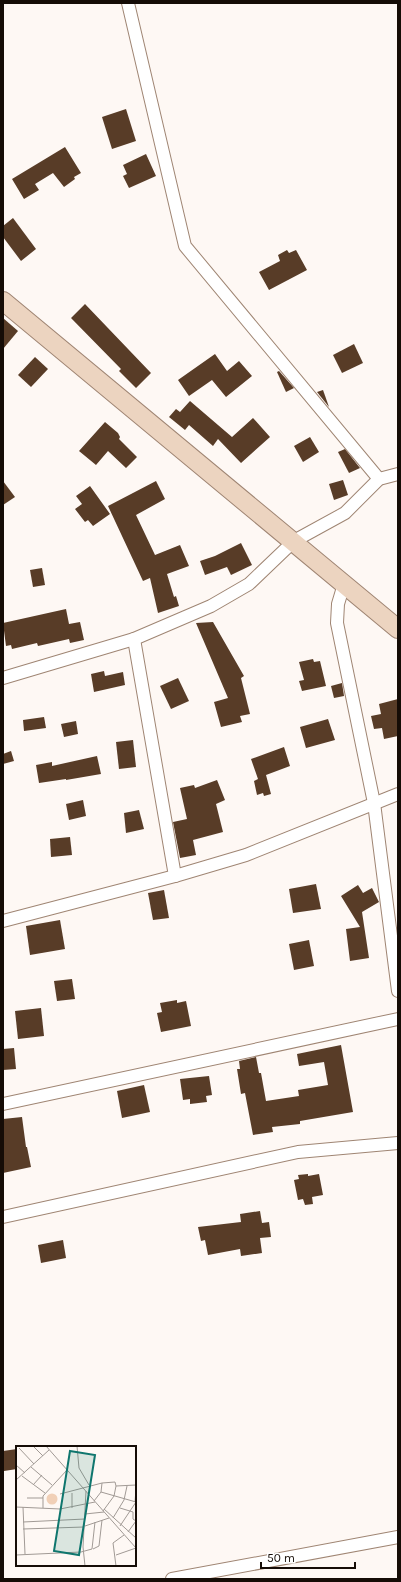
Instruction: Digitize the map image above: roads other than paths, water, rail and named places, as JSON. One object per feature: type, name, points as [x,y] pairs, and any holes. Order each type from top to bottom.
[{"type":"main road","points":[[3,301],[294,541],[398,629]]},
{"type":"street","points":[[128,3],[185,246],[379,479]]},
{"type":"street","points":[[3,678],[134,639],[210,606],[249,584],[294,541],[345,513],[379,479],[398,474]]},
{"type":"street","points":[[344,584],[338,604],[337,623],[374,803],[395,945],[398,990]]},
{"type":"street","points":[[134,639],[175,876]]},
{"type":"street","points":[[3,920],[175,876],[246,856],[398,794]]},
{"type":"street","points":[[3,1104],[398,1019]]},
{"type":"street","points":[[3,1217],[298,1152],[398,1143]]},
{"type":"street","points":[[172,1579],[398,1537]]}]
